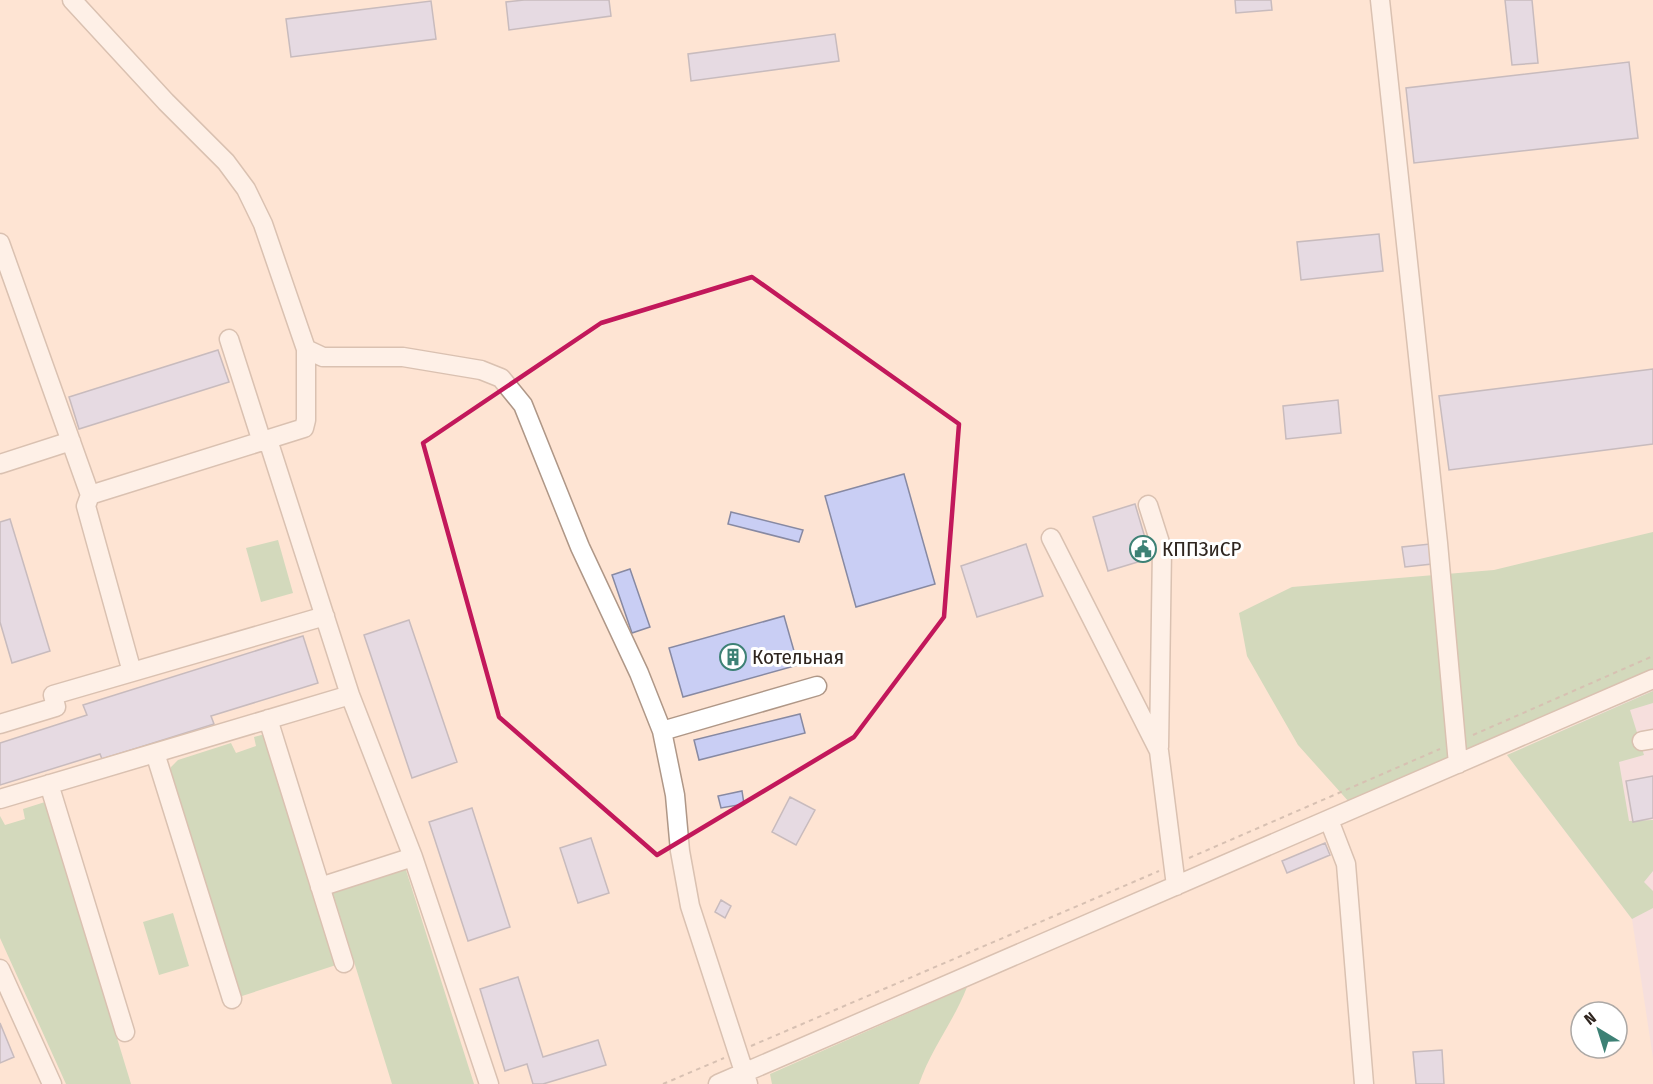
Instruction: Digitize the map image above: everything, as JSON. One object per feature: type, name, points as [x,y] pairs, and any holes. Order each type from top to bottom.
[{"type":"street","points":[[72,0],[166,102],[226,162],[246,189],[263,224],[306,349],[304,428],[90,495]]},
{"type":"street","points":[[1380,0],[1438,543],[1458,764]]},
{"type":"street","points":[[0,243],[90,495],[86,507],[132,672]]},
{"type":"street","points":[[229,339],[350,695],[413,857],[489,1084]]},
{"type":"street","points":[[306,349],[323,357],[403,357],[481,370],[501,378],[523,405],[580,547],[639,673],[662,731],[675,795],[680,851],[690,906],[746,1079]]},
{"type":"street","points":[[0,464],[71,441]]},
{"type":"street","points":[[1148,505],[1162,549],[1159,751],[1176,886]]},
{"type":"street","points":[[1051,538],[1159,751]]},
{"type":"street","points":[[0,724],[56,707],[53,695],[325,616]]},
{"type":"street","points":[[718,1084],[746,1079],[1176,886],[1653,679]]},
{"type":"street","points":[[662,731],[817,686]]},
{"type":"street","points":[[0,799],[350,695]]},
{"type":"street","points":[[268,719],[344,963]]},
{"type":"street","points":[[155,753],[232,999]]},
{"type":"street","points":[[49,784],[125,1032]]},
{"type":"street","points":[[1329,820],[1346,864],[1364,1084]]},
{"type":"street","points":[[320,887],[413,857]]},
{"type":"street","points":[[0,969],[45,1082]]},
{"type":"highlighted area","points":[[752,277],[959,424],[944,617],[854,737],[657,855],[499,717],[423,443],[601,323]]},
{"type":"shaded area","points":[[1653,690],[1653,1058],[1632,919],[1507,755]]},
{"type":"green space","points":[[1653,532],[1653,670],[1350,803],[1298,745],[1247,656],[1239,613],[1292,587],[1494,570]]},
{"type":"green space","points":[[278,540],[293,593],[261,602],[246,548]]},
{"type":"green space","points":[[1653,691],[1653,703],[1630,710],[1644,755],[1619,762],[1629,821],[1653,820],[1653,871],[1644,882],[1653,891],[1653,908],[1632,919],[1507,755]]},
{"type":"green space","points":[[265,734],[336,965],[239,997],[170,772],[171,767],[178,760],[231,743],[236,753],[256,746],[254,737]]},
{"type":"green space","points":[[45,802],[131,1084],[66,1084],[0,938],[0,816],[5,825],[25,819],[23,809]]},
{"type":"green space","points":[[405,867],[474,1084],[392,1084],[332,891]]},
{"type":"green space","points":[[173,913],[189,966],[159,975],[143,922]]},
{"type":"green space","points":[[967,987],[919,1084],[772,1084],[770,1074]]},
{"type":"building","points":[[609,0],[611,16],[509,30],[506,2]]},
{"type":"building","points":[[1235,0],[1271,0],[1272,10],[1236,13]]},
{"type":"building","points":[[1505,0],[1532,0],[1538,63],[1512,65]]},
{"type":"building","points":[[431,1],[436,39],[291,57],[286,19]]},
{"type":"building","points":[[835,34],[839,61],[691,81],[688,54]]},
{"type":"building","points":[[1629,62],[1638,138],[1414,163],[1406,88]]},
{"type":"building","points":[[1379,234],[1383,271],[1301,280],[1297,242]]},
{"type":"building","points":[[218,350],[229,382],[79,429],[69,397]]},
{"type":"building","points":[[1653,369],[1653,444],[1449,470],[1439,396]]},
{"type":"building","points":[[1338,400],[1341,433],[1286,439],[1283,406]]},
{"type":"building","points":[[904,474],[935,584],[856,607],[825,496]]},
{"type":"building","points":[[1135,504],[1151,558],[1108,571],[1093,517]]},
{"type":"building","points":[[731,512],[803,530],[799,542],[728,524]]},
{"type":"building","points":[[10,519],[50,651],[12,663],[0,622],[0,522]]},
{"type":"building","points":[[1026,544],[1043,596],[977,617],[961,566]]},
{"type":"building","points":[[1430,544],[1432,564],[1405,567],[1402,547]]},
{"type":"building","points":[[630,569],[650,627],[632,633],[612,575]]},
{"type":"building","name":"Котельная","points":[[784,616],[798,665],[683,697],[669,648]]},
{"type":"building","points":[[409,620],[457,762],[412,778],[364,635]]},
{"type":"building","points":[[303,636],[318,683],[211,716],[214,724],[102,759],[100,754],[0,785],[0,743],[87,715],[83,705]]},
{"type":"building","points":[[800,714],[805,733],[699,760],[694,740]]},
{"type":"building","points":[[1653,776],[1653,818],[1633,822],[1626,781]]},
{"type":"building","points":[[742,791],[744,804],[721,808],[718,796]]},
{"type":"building","points":[[790,797],[815,810],[796,845],[772,832]]},
{"type":"building","points":[[472,808],[510,927],[468,941],[429,822]]},
{"type":"building","points":[[591,838],[609,893],[578,903],[560,848]]},
{"type":"building","points":[[1325,843],[1330,855],[1287,873],[1282,861]]},
{"type":"building","points":[[721,900],[731,906],[725,918],[715,912]]},
{"type":"building","points":[[518,977],[543,1057],[598,1040],[606,1065],[543,1084],[533,1084],[527,1064],[505,1071],[480,989]]},
{"type":"building","points":[[0,1023],[14,1057],[0,1063]]},
{"type":"building","points":[[1442,1050],[1444,1084],[1416,1084],[1413,1052]]},
{"type":"place","name":"КППЗиСР","points":[[1143,549]]},
{"type":"place","name":"Котельная","points":[[733,657]]}]
